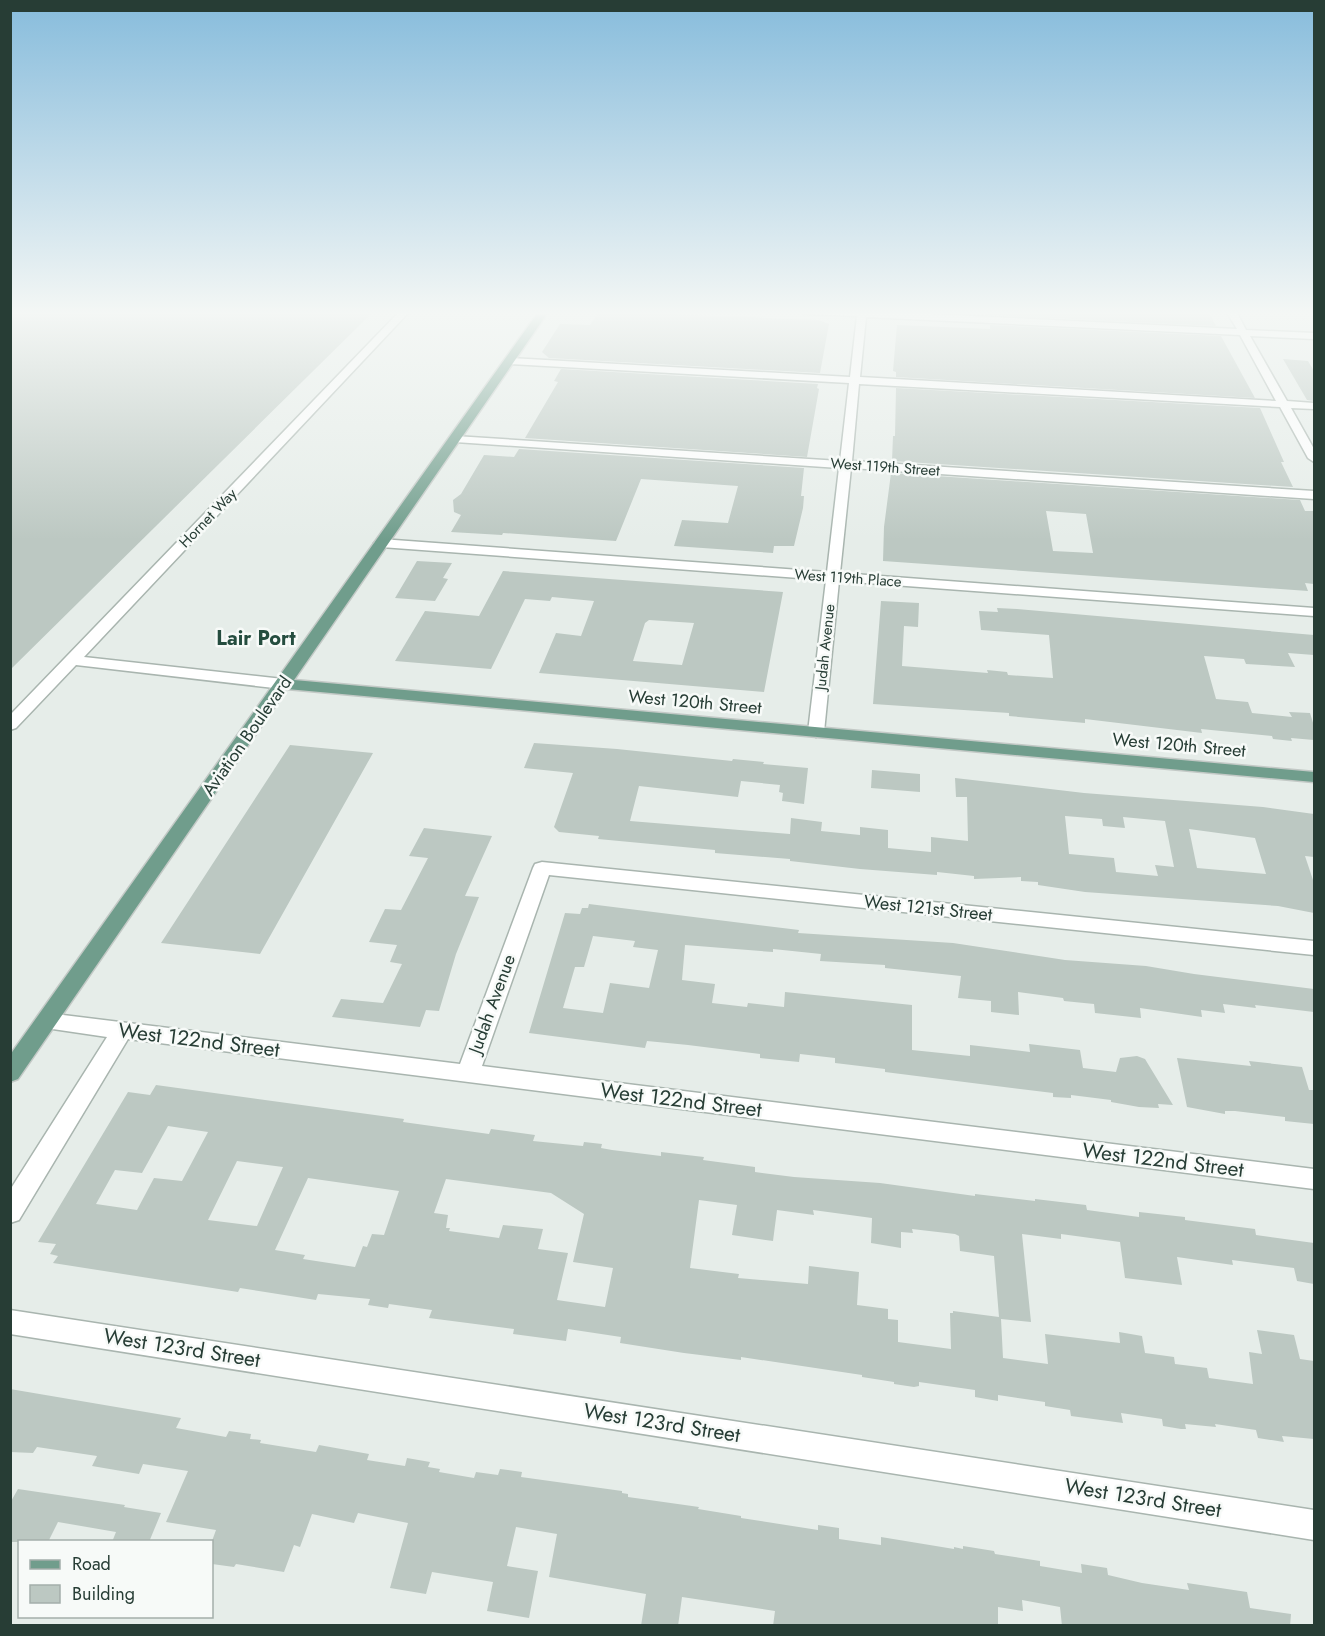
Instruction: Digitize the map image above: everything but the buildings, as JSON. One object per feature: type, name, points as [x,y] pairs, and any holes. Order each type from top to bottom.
[{"type":"main road","name":"Aviation Boulevard","points":[[10,1073],[491,387]]},
{"type":"main road","name":"West 120th Street","points":[[283,684],[1314,777]]},
{"type":"street","name":"Hornet Way","points":[[10,725],[332,387]]},
{"type":"street","name":"Judah Avenue","points":[[816,732],[854,387]]},
{"type":"street","points":[[986,387],[1314,406]]},
{"type":"street","points":[[1274,387],[1314,458]]},
{"type":"street","name":"West 119th Street","points":[[455,439],[1314,495]]},
{"type":"street","name":"West 119th Place","points":[[381,543],[1314,612]]},
{"type":"street","name":"West 120th Street","points":[[72,660],[283,684]]},
{"type":"street","name":"Judah Avenue","points":[[468,1073],[542,868]]},
{"type":"street","name":"West 121st Street","points":[[542,868],[1314,948]]},
{"type":"street","name":"West 122nd Street","points":[[47,1021],[1314,1179]]},
{"type":"street","points":[[10,1212],[123,1030]]},
{"type":"street","name":"West 123rd Street","points":[[10,1322],[1314,1525]]},
{"type":"district","name":"Lair Port","points":[[256,638]]}]
